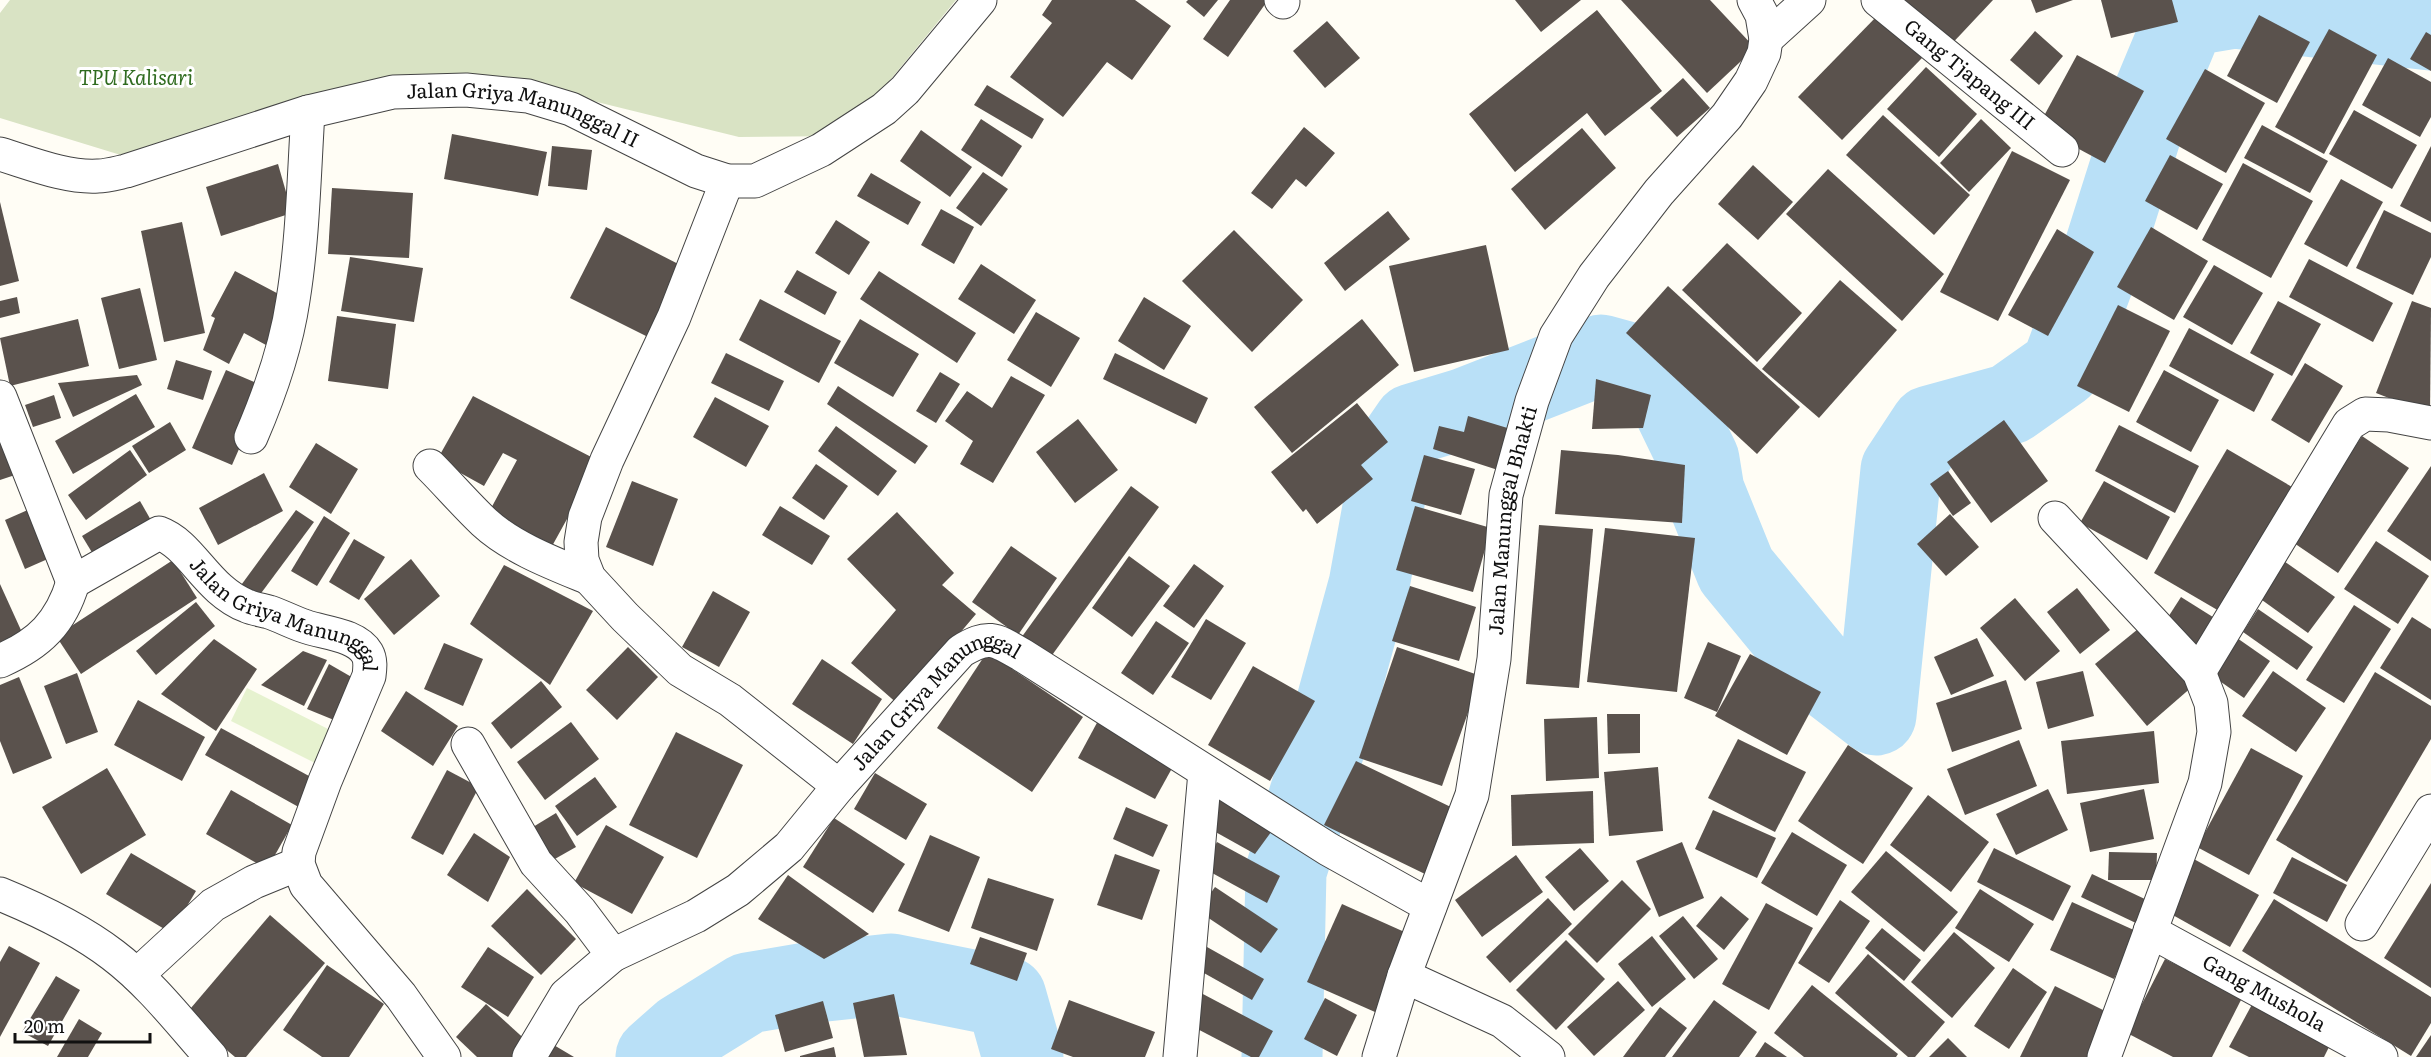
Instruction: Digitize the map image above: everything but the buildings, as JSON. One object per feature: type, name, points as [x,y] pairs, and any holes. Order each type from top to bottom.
[{"type":"street","name":"Jalan Griya Manunggal II","points":[[0,154],[61,171],[84,176],[100,176],[126,171],[308,112],[393,92],[466,90],[528,96],[571,109],[696,171],[727,181],[755,181],[821,150],[884,109],[912,81],[980,0]]},
{"type":"street","points":[[1754,0],[1762,15],[1766,39]]},
{"type":"street","points":[[1766,39],[1809,0]]},
{"type":"street","name":"Gang Tjapang III","points":[[1878,0],[2062,150]]},
{"type":"street","name":"Jalan Manunggal Bhakti","points":[[1379,1057],[1404,976],[1472,795],[1494,659],[1506,495],[1532,401],[1556,336],[1594,276],[1629,229],[1727,116],[1758,69],[1766,39]]},
{"type":"street","points":[[251,437],[270,392],[283,349],[293,301],[301,225],[308,112]]},
{"type":"street","points":[[727,181],[674,317],[607,460],[585,517],[581,542],[582,561],[589,579],[680,670],[730,700],[839,786]]},
{"type":"street","points":[[0,397],[74,582],[67,603],[49,630],[24,651],[0,662]]},
{"type":"street","points":[[2199,672],[2349,424],[2365,414],[2389,415],[2431,423]]},
{"type":"street","points":[[430,466],[484,523],[543,559],[589,579]]},
{"type":"street","points":[[2055,518],[2199,672],[2211,703],[2214,732],[2205,783],[2104,1057]]},
{"type":"street","name":"Jalan Griya Manunggal","points":[[74,582],[159,533],[176,543],[211,582],[229,598],[305,627],[342,637],[358,644],[366,652],[370,663],[369,676],[309,823],[299,852],[298,864]]},
{"type":"street","name":"Jalan Griya Manunggal","points":[[529,1057],[566,995],[613,955],[696,916],[738,890],[789,847],[839,786],[961,651],[980,640],[1000,642],[1022,655],[1328,849],[1430,906]]},
{"type":"street","points":[[468,744],[536,863],[580,911],[613,955]]},
{"type":"street","points":[[1180,1057],[1205,772]]},
{"type":"street","points":[[2362,924],[2431,811]]},
{"type":"street","points":[[136,975],[213,905],[254,882],[298,864],[306,885],[401,996],[444,1057]]},
{"type":"street","points":[[0,894],[41,911],[112,954],[136,975],[211,1057]]},
{"type":"street","name":"Gang Mushola","points":[[2150,931],[2381,1057]]},
{"type":"street","points":[[1404,976],[1502,1021],[1548,1057]]},
{"type":"green space","name":"TPU Kalisari","points":[[10,0],[956,0],[844,136],[739,137],[532,86],[351,85],[137,160],[0,118],[0,13]]},
{"type":"green space","points":[[247,688],[338,734],[323,767],[231,721]]},
{"type":"waterway","points":[[1282,1057],[1286,871],[1324,749],[1369,585],[1393,453],[1413,424],[1466,408],[1601,355],[1641,366],[1668,396],[1699,460],[1704,491],[1736,570],[1820,672],[1876,715],[1901,470],[1930,426],[2010,404],[2061,368],[2100,263],[2153,95],[2186,16],[2234,8],[2431,30]]},
{"type":"waterway","points":[[656,1057],[682,1034],[748,993],[807,983],[891,974],[1006,997],[1023,1057]]}]
